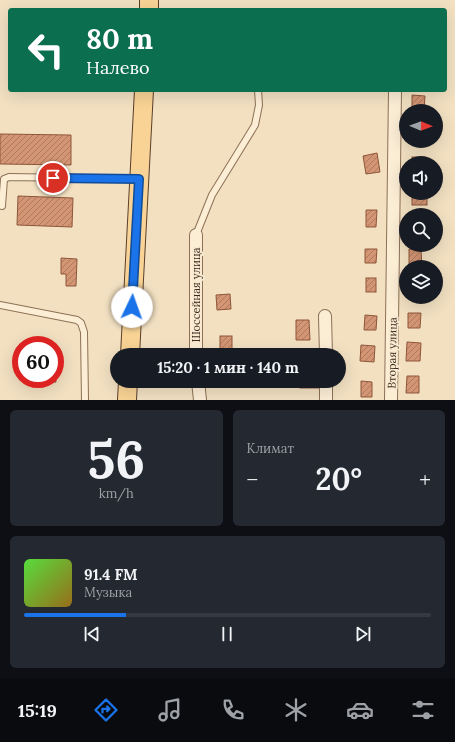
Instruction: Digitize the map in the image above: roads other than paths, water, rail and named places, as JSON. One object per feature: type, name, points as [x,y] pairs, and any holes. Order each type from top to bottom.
[{"type":"main road","points":[[130,348],[144,92]]},
{"type":"main road","points":[[128,388],[128,400]]},
{"type":"street","name":"Вторая улица","points":[[391,400],[395,92]]},
{"type":"street","name":"Шоссейная улица","points":[[196,235],[196,348]]},
{"type":"street","points":[[325,316],[326,348]]},
{"type":"street","points":[[199,388],[200,400]]},
{"type":"street","points":[[326,388],[326,400]]},
{"type":"lane","points":[[196,235],[212,195],[255,124],[259,105],[258,92]]},
{"type":"lane","points":[[2,206],[4,179],[9,178],[139,179]]},
{"type":"lane","points":[[0,305],[78,320],[84,332],[85,400]]}]
